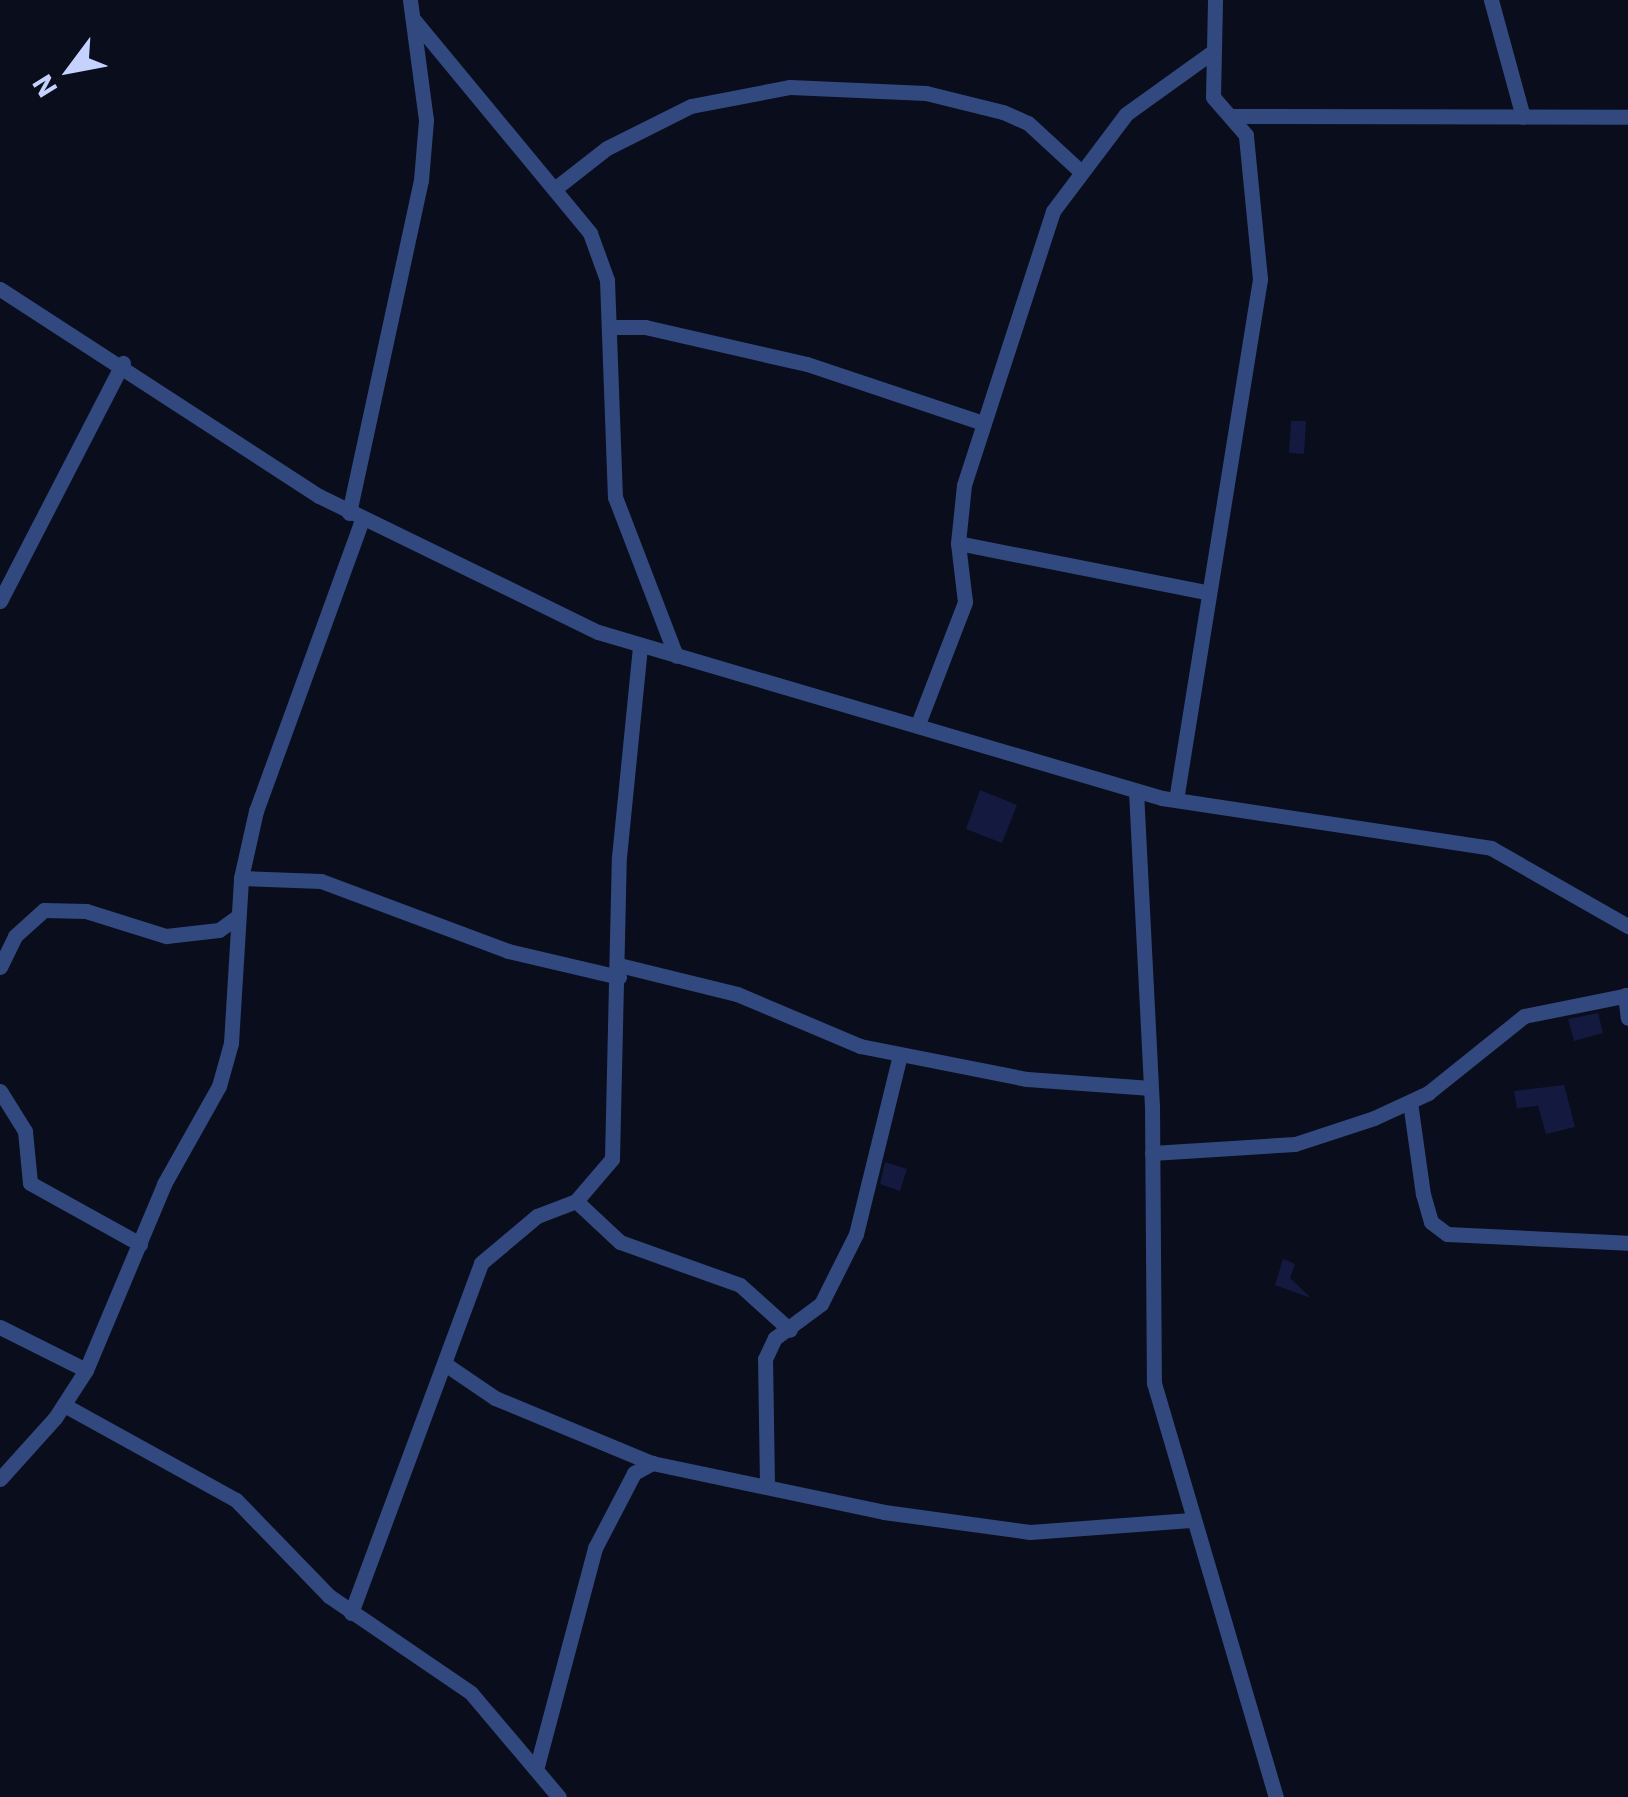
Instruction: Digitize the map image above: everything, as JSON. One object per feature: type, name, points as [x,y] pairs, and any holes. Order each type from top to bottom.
[{"type":"street","points":[[0,1479],[64,1404],[86,1370],[140,1244],[219,1086],[231,1043],[241,878],[256,811],[356,517],[420,180],[426,120],[410,0]]},
{"type":"street","points":[[1176,800],[1206,592],[1260,279],[1246,135],[1214,97],[1214,0]]},
{"type":"street","points":[[1491,0],[1523,118]]},
{"type":"street","points":[[414,20],[557,187],[590,232],[611,327],[615,497],[676,656]]},
{"type":"street","points":[[918,724],[965,602],[958,542],[982,423],[1053,211],[1079,170],[1126,114],[1211,54]]},
{"type":"street","points":[[557,187],[607,148],[690,106],[790,86],[926,93],[1002,112],[1028,123],[1079,170]]},
{"type":"street","points":[[1232,116],[1628,117]]},
{"type":"street","points":[[0,289],[123,362],[356,517],[463,572],[640,645],[1136,791],[1176,800],[1350,820],[1491,848],[1628,926]]},
{"type":"street","points":[[611,327],[679,333],[807,364],[982,423]]},
{"type":"street","points":[[0,601],[123,362]]},
{"type":"street","points":[[958,542],[1206,592]]},
{"type":"street","points":[[351,1613],[482,1263],[526,1224],[576,1201],[612,1160],[620,838],[640,645]]},
{"type":"street","points":[[1136,791],[1152,1153],[1154,1383],[1191,1520],[1276,1797]]},
{"type":"street","points":[[241,878],[321,881],[508,951],[737,994],[900,1055],[1027,1078],[1150,1088]]},
{"type":"street","points":[[0,967],[15,936],[44,910],[86,911],[166,936],[220,930],[237,917]]},
{"type":"street","points":[[1152,1153],[1295,1144],[1410,1102],[1524,1016],[1627,995],[1628,1018]]},
{"type":"street","points":[[767,1484],[765,1359],[775,1338],[821,1304],[856,1234],[900,1055]]},
{"type":"street","points":[[0,1091],[22,1120],[30,1183],[140,1244]]},
{"type":"street","points":[[1410,1102],[1423,1194],[1431,1222],[1447,1234],[1628,1243]]},
{"type":"street","points":[[576,1201],[620,1242],[740,1285],[790,1330]]},
{"type":"street","points":[[0,1327],[86,1370]]},
{"type":"street","points":[[445,1364],[495,1398],[652,1463],[767,1484],[884,1512],[1030,1532],[1191,1520]]},
{"type":"street","points":[[64,1404],[236,1500],[351,1613],[471,1693],[538,1766],[559,1797]]},
{"type":"street","points":[[538,1766],[595,1548],[634,1473],[652,1463]]},
{"type":"building","points":[[1291,421],[1306,421],[1304,454],[1289,453]]},
{"type":"building","points":[[980,790],[1017,805],[1002,843],[966,829]]},
{"type":"building","points":[[1598,1013],[1603,1033],[1574,1041],[1568,1019]]},
{"type":"building","points":[[1564,1085],[1575,1127],[1546,1134],[1538,1106],[1517,1108],[1514,1091]]},
{"type":"building","points":[[885,1162],[907,1169],[900,1191],[880,1184]]},
{"type":"building","points":[[1283,1259],[1295,1264],[1290,1278],[1311,1298],[1275,1285]]}]
